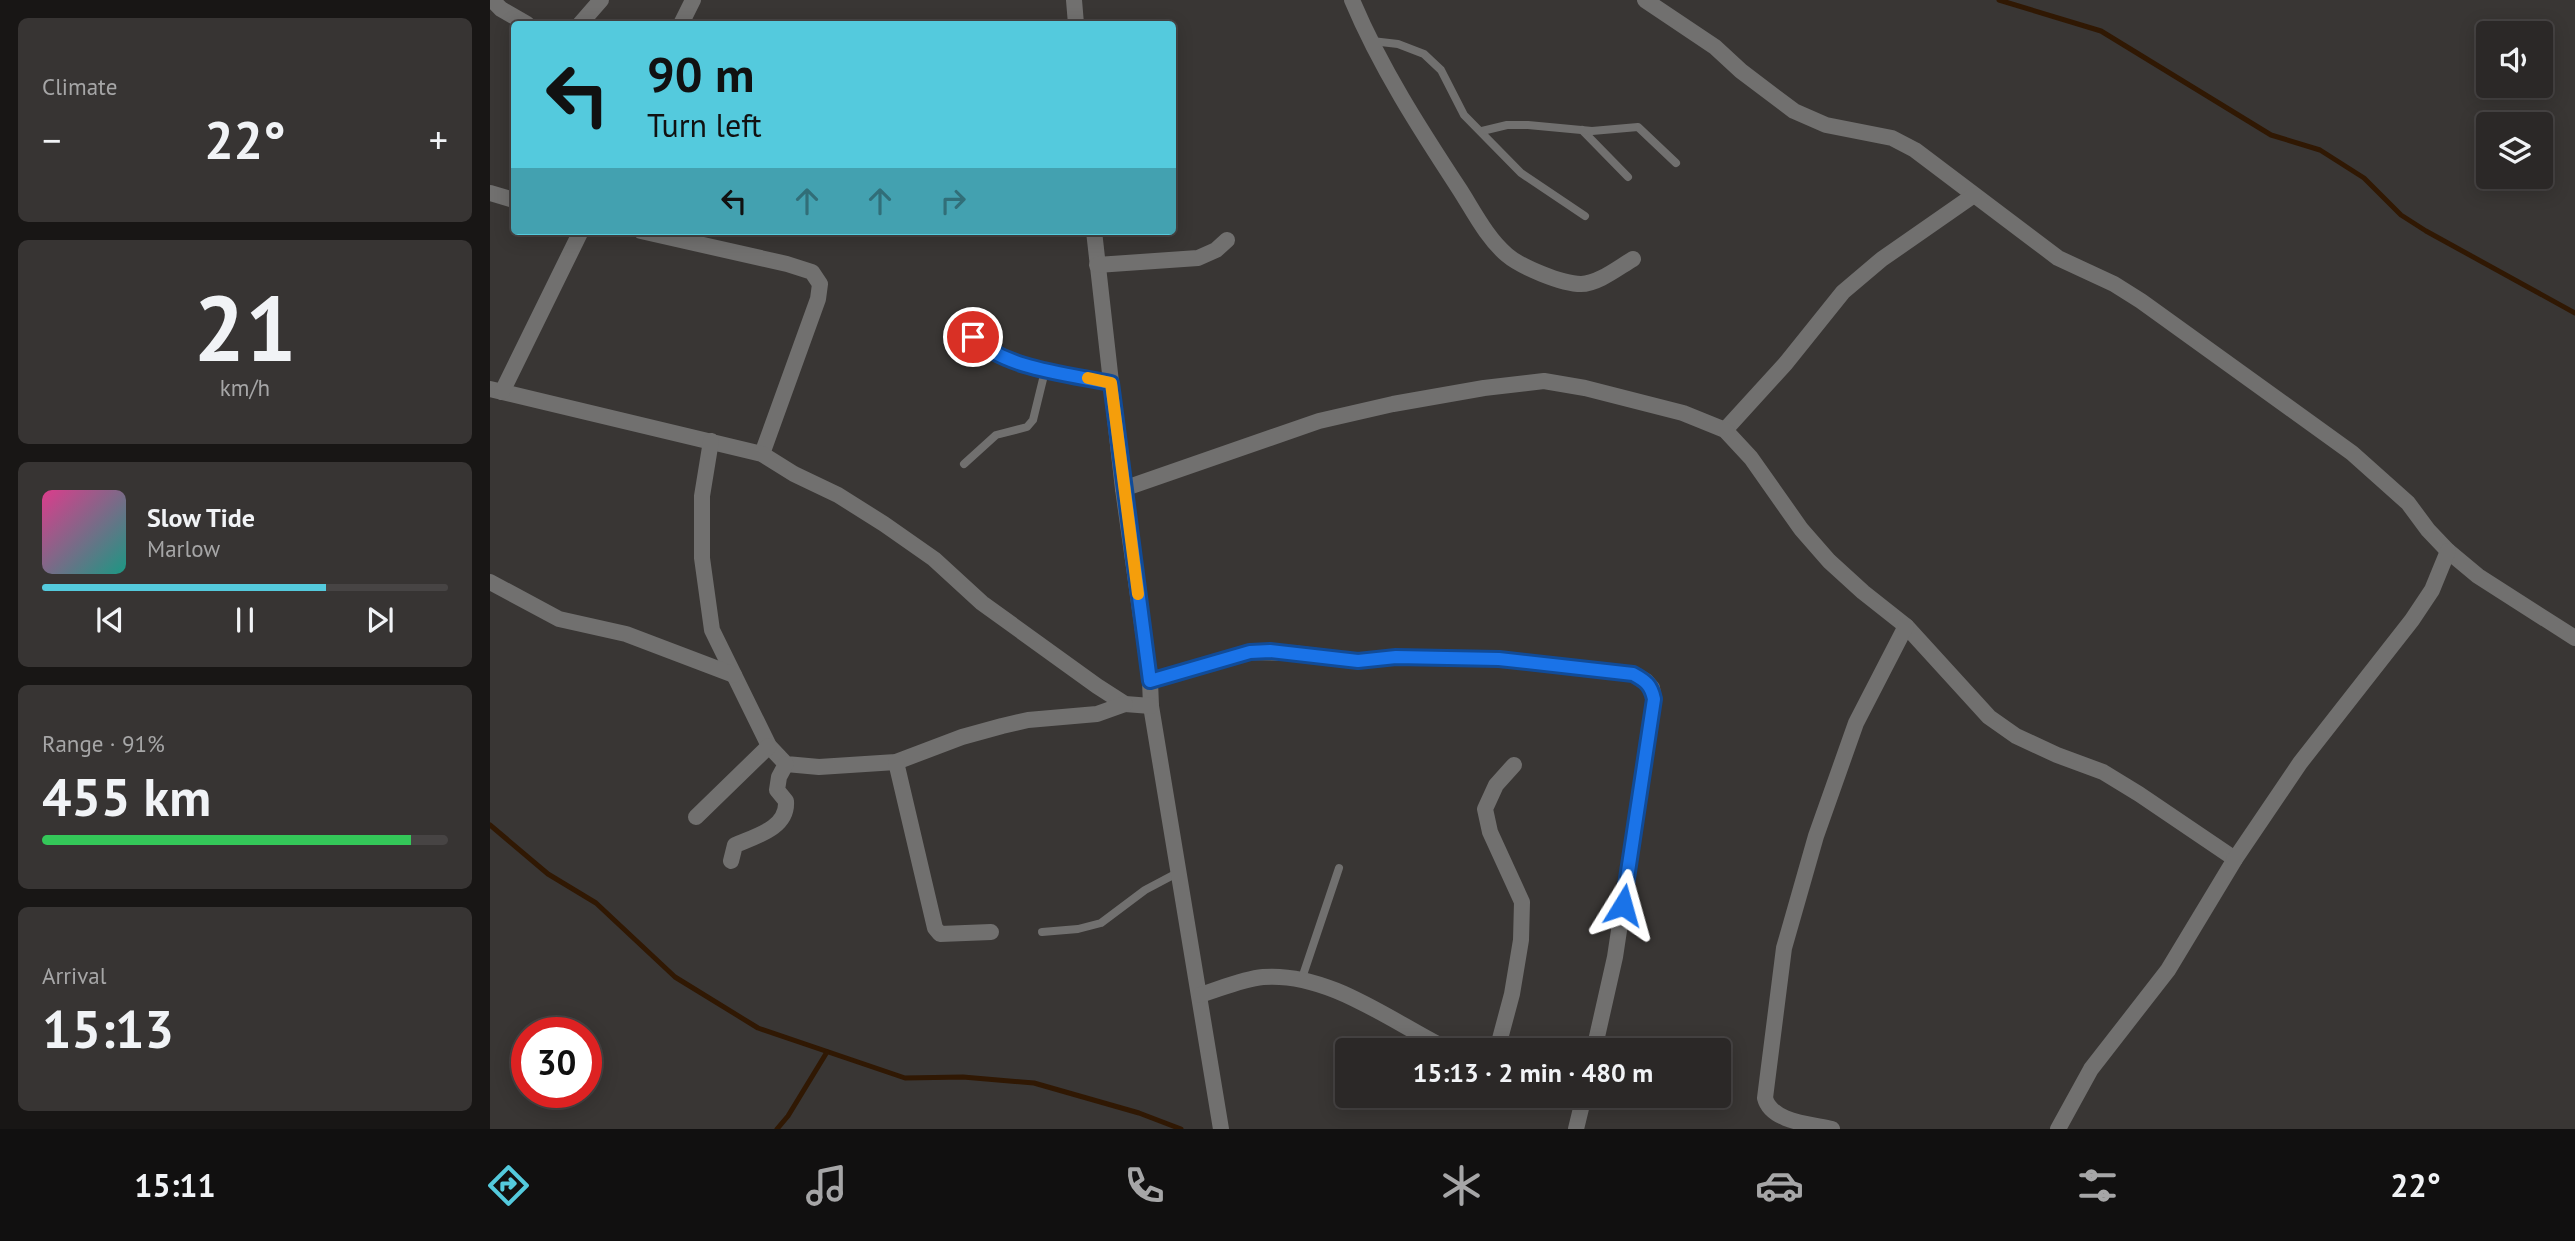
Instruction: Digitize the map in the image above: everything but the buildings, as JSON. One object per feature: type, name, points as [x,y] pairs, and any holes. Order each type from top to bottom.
[{"type":"street","points":[[492,0],[501,9],[522,21]]},
{"type":"street","points":[[583,21],[601,0]]},
{"type":"street","points":[[682,21],[693,0]]},
{"type":"street","points":[[1074,0],[1076,21]]},
{"type":"street","points":[[1352,0],[1369,40],[1440,160],[1484,226],[1509,257],[1529,268],[1580,284],[1591,282],[1633,259]]},
{"type":"street","points":[[1644,0],[1715,47],[1759,86],[1794,111],[1826,125],[1892,138],[1915,150],[2058,258],[2104,279],[2141,301],[2352,453],[2408,503],[2448,551],[2478,576],[2575,638]]},
{"type":"street","points":[[490,194],[511,199]]},
{"type":"street","points":[[1725,430],[1786,363],[1843,292],[1882,260],[1974,195]]},
{"type":"street","points":[[579,235],[496,391],[762,454],[794,474],[838,495],[884,524],[934,559],[982,603],[1078,674],[1125,704]]},
{"type":"street","points":[[659,235],[787,264],[812,272],[820,284],[818,299],[762,454]]},
{"type":"street","points":[[1094,235],[1151,706],[1221,1129]]},
{"type":"street","points":[[1097,265],[1198,258],[1216,250],[1227,240]]},
{"type":"street","points":[[1123,489],[1319,421],[1393,404],[1484,388],[1544,381],[1585,388],[1684,413],[1725,430],[1751,458],[1801,528],[1829,561],[1906,626],[1989,718],[2037,746],[2103,772],[2140,793],[2235,859]]},
{"type":"street","points":[[711,441],[702,496],[703,569],[712,630],[769,746],[786,764],[820,767],[895,762],[962,737],[1028,720],[1097,714],[1125,704],[1151,706]]},
{"type":"street","points":[[2058,1129],[2091,1069],[2168,970],[2235,859],[2300,763],[2412,620],[2440,576],[2448,551]]},
{"type":"street","points":[[490,582],[559,619],[626,634],[734,674]]},
{"type":"street","points":[[1832,1129],[1777,1115],[1768,1107],[1765,1098],[1784,948],[1840,764],[1856,723],[1906,626]]},
{"type":"street","points":[[1150,681],[1250,652],[1270,651],[1358,661],[1396,657],[1499,659],[1633,674],[1646,681],[1652,688],[1654,699],[1615,957],[1597,1038]]},
{"type":"street","points":[[696,817],[769,746]]},
{"type":"street","points":[[895,762],[935,928],[940,934],[952,935],[991,932]]},
{"type":"street","points":[[731,861],[735,845],[776,826],[784,817],[786,801],[777,790],[779,777],[786,764]]},
{"type":"street","points":[[1500,1038],[1512,994],[1521,940],[1522,902],[1490,832],[1485,809],[1496,785],[1514,765]]},
{"type":"street","points":[[1200,995],[1262,977],[1302,978],[1354,1000],[1426,1038]]},
{"type":"street","points":[[1576,1129],[1581,1108]]},
{"type":"lane","points":[[1369,40],[1398,44],[1424,54],[1441,71],[1464,115],[1521,173],[1585,216]]},
{"type":"lane","points":[[1482,131],[1507,125],[1582,130],[1638,127],[1676,163]]},
{"type":"lane","points":[[1582,130],[1628,177]]},
{"type":"lane","points":[[966,315],[973,337],[985,349],[1045,371],[1111,383]]},
{"type":"lane","points":[[964,464],[996,435],[1027,427],[1033,420],[1045,371]]},
{"type":"lane","points":[[1302,978],[1339,868]]},
{"type":"lane","points":[[1042,932],[1078,929],[1101,923],[1145,890],[1179,872]]},
{"type":"waterway","points":[[1999,0],[2101,31],[2271,135],[2320,150],[2364,178],[2401,215],[2426,231],[2575,313]]},
{"type":"waterway","points":[[490,825],[548,874],[596,903],[675,977],[758,1028],[905,1078],[963,1077],[1034,1083],[1139,1113],[1181,1129]]},
{"type":"waterway","points":[[777,1129],[788,1116],[827,1052]]},
{"type":"slow traffic","points":[[1088,378],[1111,383],[1138,594]]},
{"type":"route","points":[[973,337],[985,349],[1045,371],[1111,383],[1150,681],[1250,652],[1270,651],[1358,661],[1396,657],[1499,659],[1633,674],[1646,681],[1652,688],[1654,699],[1623,905]]}]
